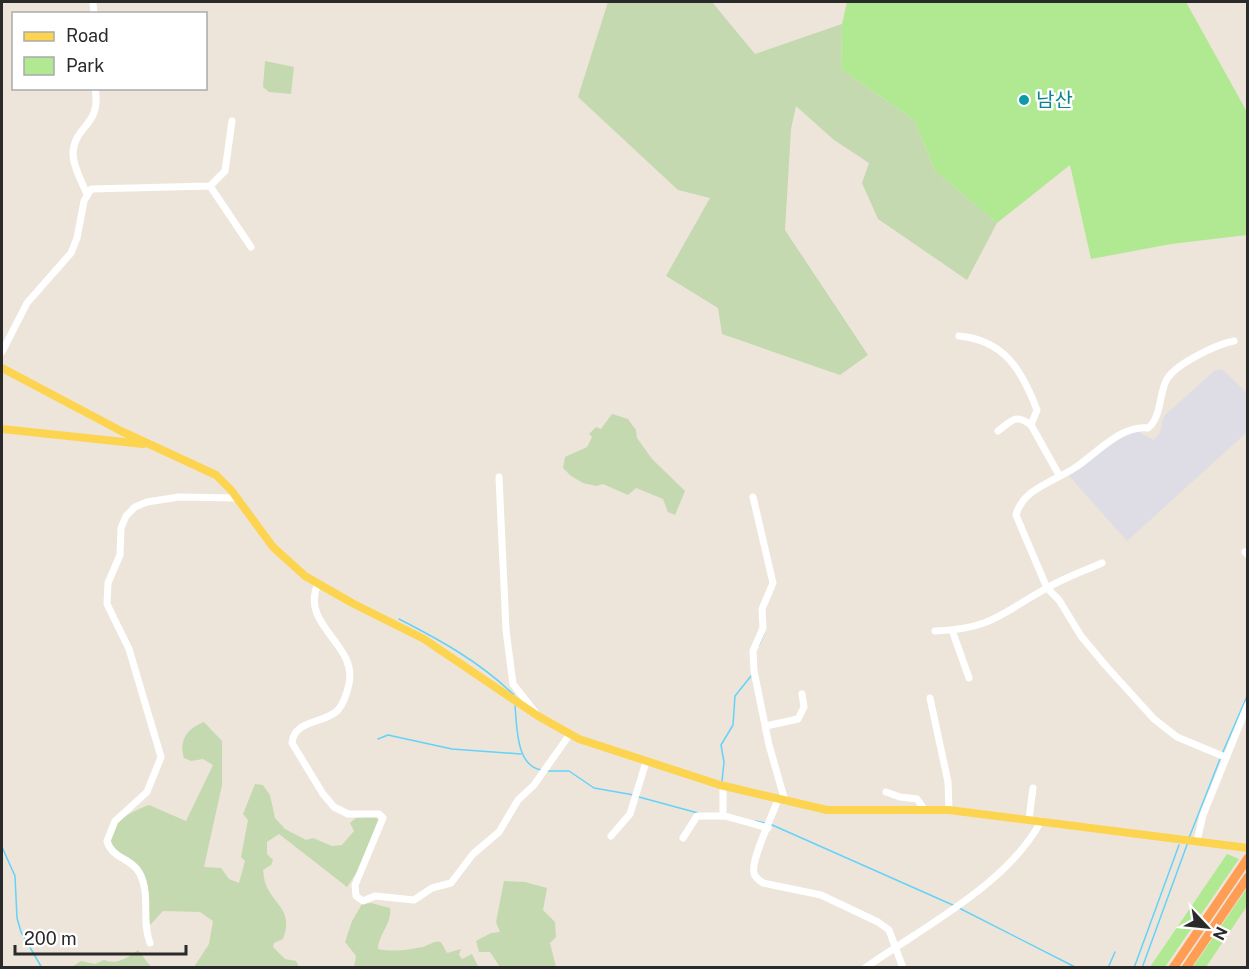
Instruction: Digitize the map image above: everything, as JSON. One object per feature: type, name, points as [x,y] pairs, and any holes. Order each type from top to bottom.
[{"type":"highway","points":[[1173,968],[1248,858]]},
{"type":"highway","points":[[1186,968],[1245,881]]},
{"type":"main road","points":[[2,368],[150,445],[204,467],[225,483],[273,547],[318,584],[424,639],[538,716],[570,734],[645,762],[722,785],[827,810],[950,810],[1248,848]]},
{"type":"main road","points":[[2,429],[150,445]]},
{"type":"street","points":[[87,194],[75,166],[73,153],[76,140],[96,111],[95,90]]},
{"type":"street","points":[[2,352],[27,303],[71,253],[87,194],[92,189],[99,188],[210,186],[225,171],[231,121]]},
{"type":"street","points":[[210,186],[251,247]]},
{"type":"street","points":[[959,336],[971,335],[988,343],[1005,354],[1019,370],[1037,410],[1031,425]]},
{"type":"street","points":[[1223,756],[1188,743],[1154,719],[1081,636],[1059,600],[1047,588],[1016,515],[1025,499],[1059,475],[1075,468],[1123,435],[1138,427],[1148,428],[1154,424],[1165,381],[1171,373],[1214,348],[1234,341]]},
{"type":"street","points":[[998,432],[1016,418],[1022,418],[1031,425],[1059,475]]},
{"type":"street","points":[[499,477],[506,630],[513,684],[538,716]]},
{"type":"street","points":[[753,496],[773,583],[762,609],[763,628],[753,651],[755,674],[780,800],[755,856],[753,868],[758,879],[764,883],[808,891],[836,901],[889,930],[903,968]]},
{"type":"street","points":[[150,943],[144,925],[145,886],[140,874],[135,867],[115,855],[107,841],[115,821],[147,792],[161,757],[129,649],[107,604],[108,583],[118,562],[121,528],[126,516],[135,507],[162,498],[236,498]]},
{"type":"street","points":[[935,631],[952,630],[995,620],[1047,588],[1102,563]]},
{"type":"street","points":[[318,584],[314,593],[313,607],[316,616],[343,654],[348,665],[350,683],[343,703],[336,712],[301,727],[294,735],[292,743],[323,795],[334,807],[348,814],[379,814],[383,818],[355,885],[356,896],[359,899],[363,901],[375,896],[414,900],[432,888],[451,883],[460,868],[499,832],[518,800],[534,785],[570,734]]},
{"type":"street","points":[[952,630],[969,678]]},
{"type":"street","points":[[766,726],[798,719],[804,707],[802,694]]},
{"type":"street","points":[[930,698],[948,782],[950,810]]},
{"type":"street","points":[[1191,840],[1203,815],[1223,756],[1248,704]]},
{"type":"street","points":[[611,836],[630,814],[645,762]]},
{"type":"street","points":[[722,785],[723,816]]},
{"type":"street","points":[[1029,819],[1033,788]]},
{"type":"street","points":[[886,792],[917,799],[925,810]]},
{"type":"street","points":[[684,838],[697,816],[723,816],[770,824]]},
{"type":"street","points":[[865,968],[997,876],[1034,834],[1041,821]]},
{"type":"shaded area","points":[[1222,369],[1247,393],[1247,432],[1127,541],[1065,471],[1131,428],[1154,440],[1160,433],[1164,416],[1214,371]]},
{"type":"green space","points":[[608,2],[712,2],[755,54],[842,24],[841,69],[914,120],[935,171],[997,223],[967,280],[878,219],[862,183],[869,163],[834,140],[796,106],[791,129],[785,230],[868,355],[840,375],[722,334],[718,308],[666,276],[710,198],[678,190],[578,97]]},
{"type":"green space","points":[[847,2],[1186,2],[1247,112],[1247,235],[1171,244],[1091,259],[1070,165],[997,223],[935,171],[914,120],[841,69],[842,24]]},
{"type":"green space","points":[[265,61],[294,67],[291,94],[269,92],[263,87]]},
{"type":"green space","points":[[612,414],[628,419],[636,430],[637,438],[652,459],[685,491],[675,515],[668,512],[663,499],[636,488],[628,495],[603,484],[596,486],[583,483],[563,468],[565,457],[587,447],[592,437],[589,434],[596,427],[601,429]]},
{"type":"green space","points":[[204,722],[222,741],[222,785],[204,867],[221,868],[229,879],[239,883],[245,861],[241,857],[248,820],[243,814],[255,784],[263,785],[270,795],[275,818],[285,829],[306,840],[313,838],[332,846],[342,845],[354,831],[350,823],[356,818],[376,816],[378,820],[361,866],[347,887],[279,834],[267,842],[267,854],[273,860],[271,865],[263,870],[265,882],[269,892],[285,914],[286,921],[283,939],[274,943],[273,947],[285,959],[296,961],[299,967],[194,967],[209,944],[213,921],[200,912],[163,911],[149,926],[148,888],[144,873],[137,864],[111,843],[113,829],[117,823],[129,814],[149,805],[186,821],[213,765],[203,759],[191,761],[184,758],[183,740],[189,731]]},
{"type":"green space","points":[[1227,854],[1239,859],[1165,967],[1150,967]]},
{"type":"green space","points":[[504,881],[525,882],[547,888],[543,910],[555,922],[556,937],[550,943],[556,967],[500,967],[490,952],[479,952],[476,941],[491,933],[500,932],[496,922]]},
{"type":"green space","points":[[1247,888],[1247,906],[1206,967],[1193,967]]},
{"type":"green space","points":[[371,903],[390,908],[389,919],[378,949],[406,950],[441,942],[447,953],[461,949],[459,955],[462,959],[472,954],[479,968],[354,967],[356,956],[345,942],[352,921],[362,904]]},
{"type":"green space","points":[[138,950],[151,967],[72,967],[81,961],[95,964],[104,960],[118,961]]},
{"type":"waterway","points":[[399,619],[473,662],[514,695]]},
{"type":"waterway","points":[[759,645],[764,633]]},
{"type":"waterway","points":[[722,781],[724,762],[721,745],[733,725],[735,696],[751,676]]},
{"type":"waterway","points":[[1222,754],[1248,694]]},
{"type":"waterway","points":[[515,706],[518,735],[523,754],[527,762],[542,770]]},
{"type":"waterway","points":[[378,739],[388,735],[452,749],[521,754]]},
{"type":"waterway","points":[[1189,838],[1220,759]]},
{"type":"waterway","points":[[547,771],[569,771],[594,788],[634,795]]},
{"type":"waterway","points":[[639,797],[698,813]]},
{"type":"waterway","points":[[755,821],[765,823]]},
{"type":"waterway","points":[[770,824],[955,906]]},
{"type":"waterway","points":[[1142,968],[1188,842]]},
{"type":"waterway","points":[[1134,968],[1179,845]]},
{"type":"waterway","points":[[2,847],[15,876],[17,918],[21,932],[42,968]]},
{"type":"waterway","points":[[959,908],[1077,968]]},
{"type":"waterway","points":[[1108,968],[1115,952]]},
{"type":"place","name":"남산","points":[[1024,100]]}]
